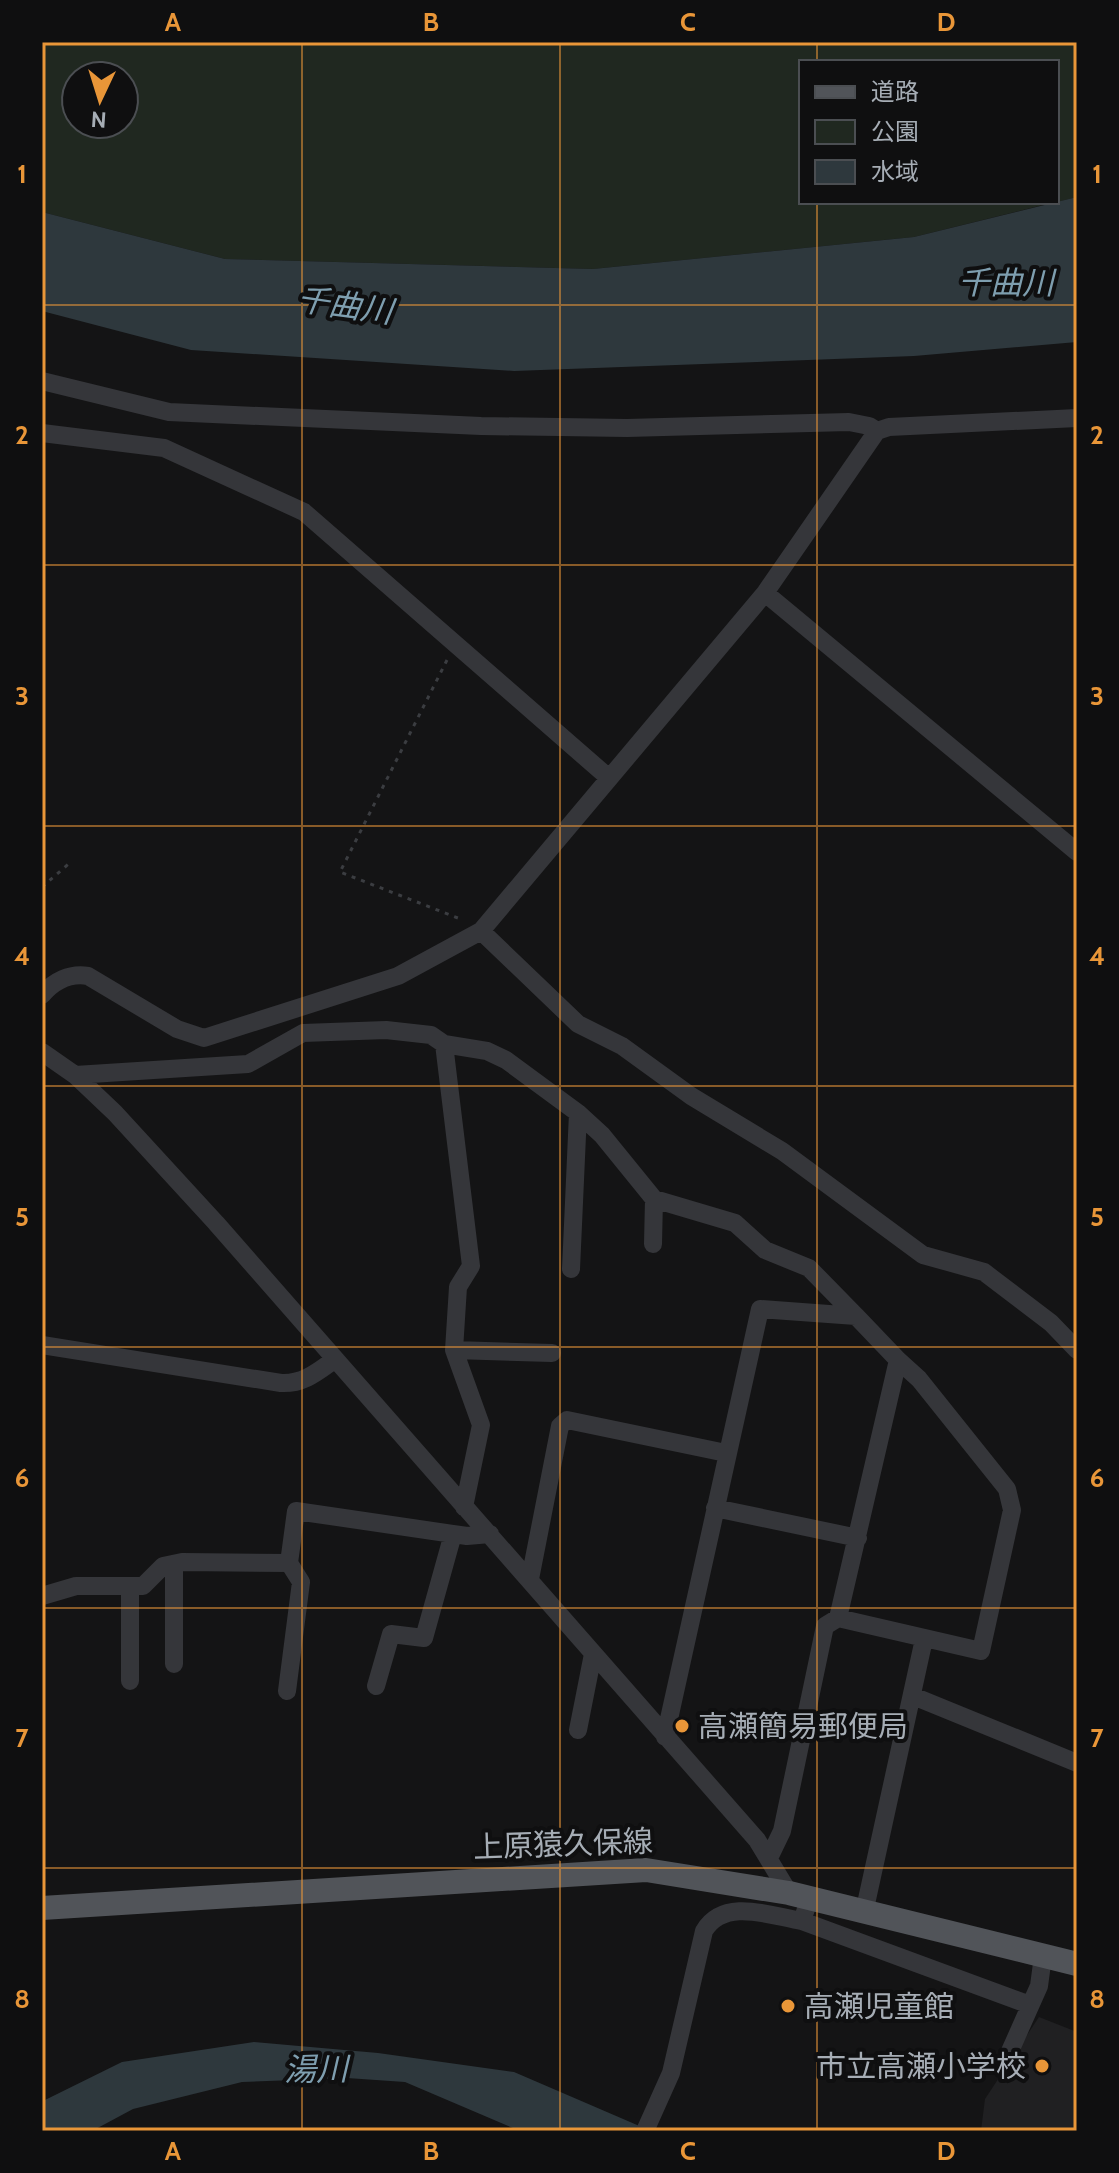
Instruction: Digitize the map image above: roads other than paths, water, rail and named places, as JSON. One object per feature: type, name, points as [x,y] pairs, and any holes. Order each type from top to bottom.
[{"type":"main road","name":"上原猿久保線","points":[[42,1908],[590,1871],[678,1873],[800,1905],[864,1913],[1077,1964]]},
{"type":"street","points":[[42,381],[169,412],[481,426],[627,428],[849,422],[877,431]]},
{"type":"street","points":[[42,995],[61,979],[77,974],[88,976],[177,1029],[204,1038],[398,976],[481,931],[765,593],[877,431],[889,427],[1077,418]]},
{"type":"street","points":[[42,433],[164,448],[281,500],[321,523],[609,778]]},
{"type":"street","points":[[765,593],[1077,852]]},
{"type":"street","points":[[481,931],[578,1024],[622,1046],[691,1096],[782,1151],[923,1255],[984,1272],[1051,1323],[1077,1350]]},
{"type":"street","points":[[75,1075],[248,1064],[303,1033],[316,1030],[386,1030],[431,1035],[444,1044],[487,1051],[506,1060],[578,1113],[602,1135],[654,1199],[735,1223],[765,1250],[809,1268],[840,1296],[938,1403],[1007,1489],[1011,1500],[981,1651],[838,1618]]},
{"type":"street","points":[[444,1044],[471,1266],[458,1287],[454,1350],[481,1425],[464,1507]]},
{"type":"street","points":[[42,1052],[75,1075],[115,1113],[206,1212],[530,1579],[769,1858],[800,1905]]},
{"type":"street","points":[[571,1269],[578,1113]]},
{"type":"street","points":[[653,1244],[654,1199]]},
{"type":"street","points":[[665,1737],[760,1309],[856,1316]]},
{"type":"street","points":[[42,1345],[295,1384],[334,1360]]},
{"type":"street","points":[[454,1350],[552,1353]]},
{"type":"street","points":[[769,1858],[782,1831],[825,1626],[838,1618],[898,1360]]},
{"type":"street","points":[[530,1579],[560,1426],[567,1420],[726,1453]]},
{"type":"street","points":[[715,1508],[858,1538]]},
{"type":"street","points":[[287,1691],[301,1582],[289,1563],[296,1511],[453,1534],[490,1534]]},
{"type":"street","points":[[376,1686],[391,1634],[424,1638],[453,1534]]},
{"type":"street","points":[[42,1596],[76,1586],[130,1589],[143,1586],[163,1566],[174,1564],[289,1563]]},
{"type":"street","points":[[174,1564],[174,1664]]},
{"type":"street","points":[[130,1589],[130,1681]]},
{"type":"street","points":[[864,1913],[924,1639]]},
{"type":"street","points":[[578,1730],[593,1654]]},
{"type":"street","points":[[913,1696],[1077,1763]]},
{"type":"street","points":[[645,2131],[671,2073],[704,1931],[710,1921],[730,1911],[800,1905],[1030,2005]]},
{"type":"street","points":[[1003,2067],[1039,1986],[1043,1956]]},
{"type":"water","name":"千曲川","points":[[1077,197],[1077,342],[914,356],[514,371],[191,350],[42,311],[42,212],[225,259],[593,269],[914,237],[1059,204],[1059,201]]},
{"type":"water","name":"湯川","points":[[254,2042],[378,2053],[514,2072],[651,2131],[520,2131],[405,2082],[347,2078],[242,2082],[133,2109],[92,2131],[42,2131],[45,2100],[122,2062]]},
{"type":"place","name":"高瀬簡易郵便局","points":[[682,1726]]},
{"type":"place","name":"高瀬児童館","points":[[788,2006]]},
{"type":"place","name":"市立高瀬小学校","points":[[1042,2066]]}]
